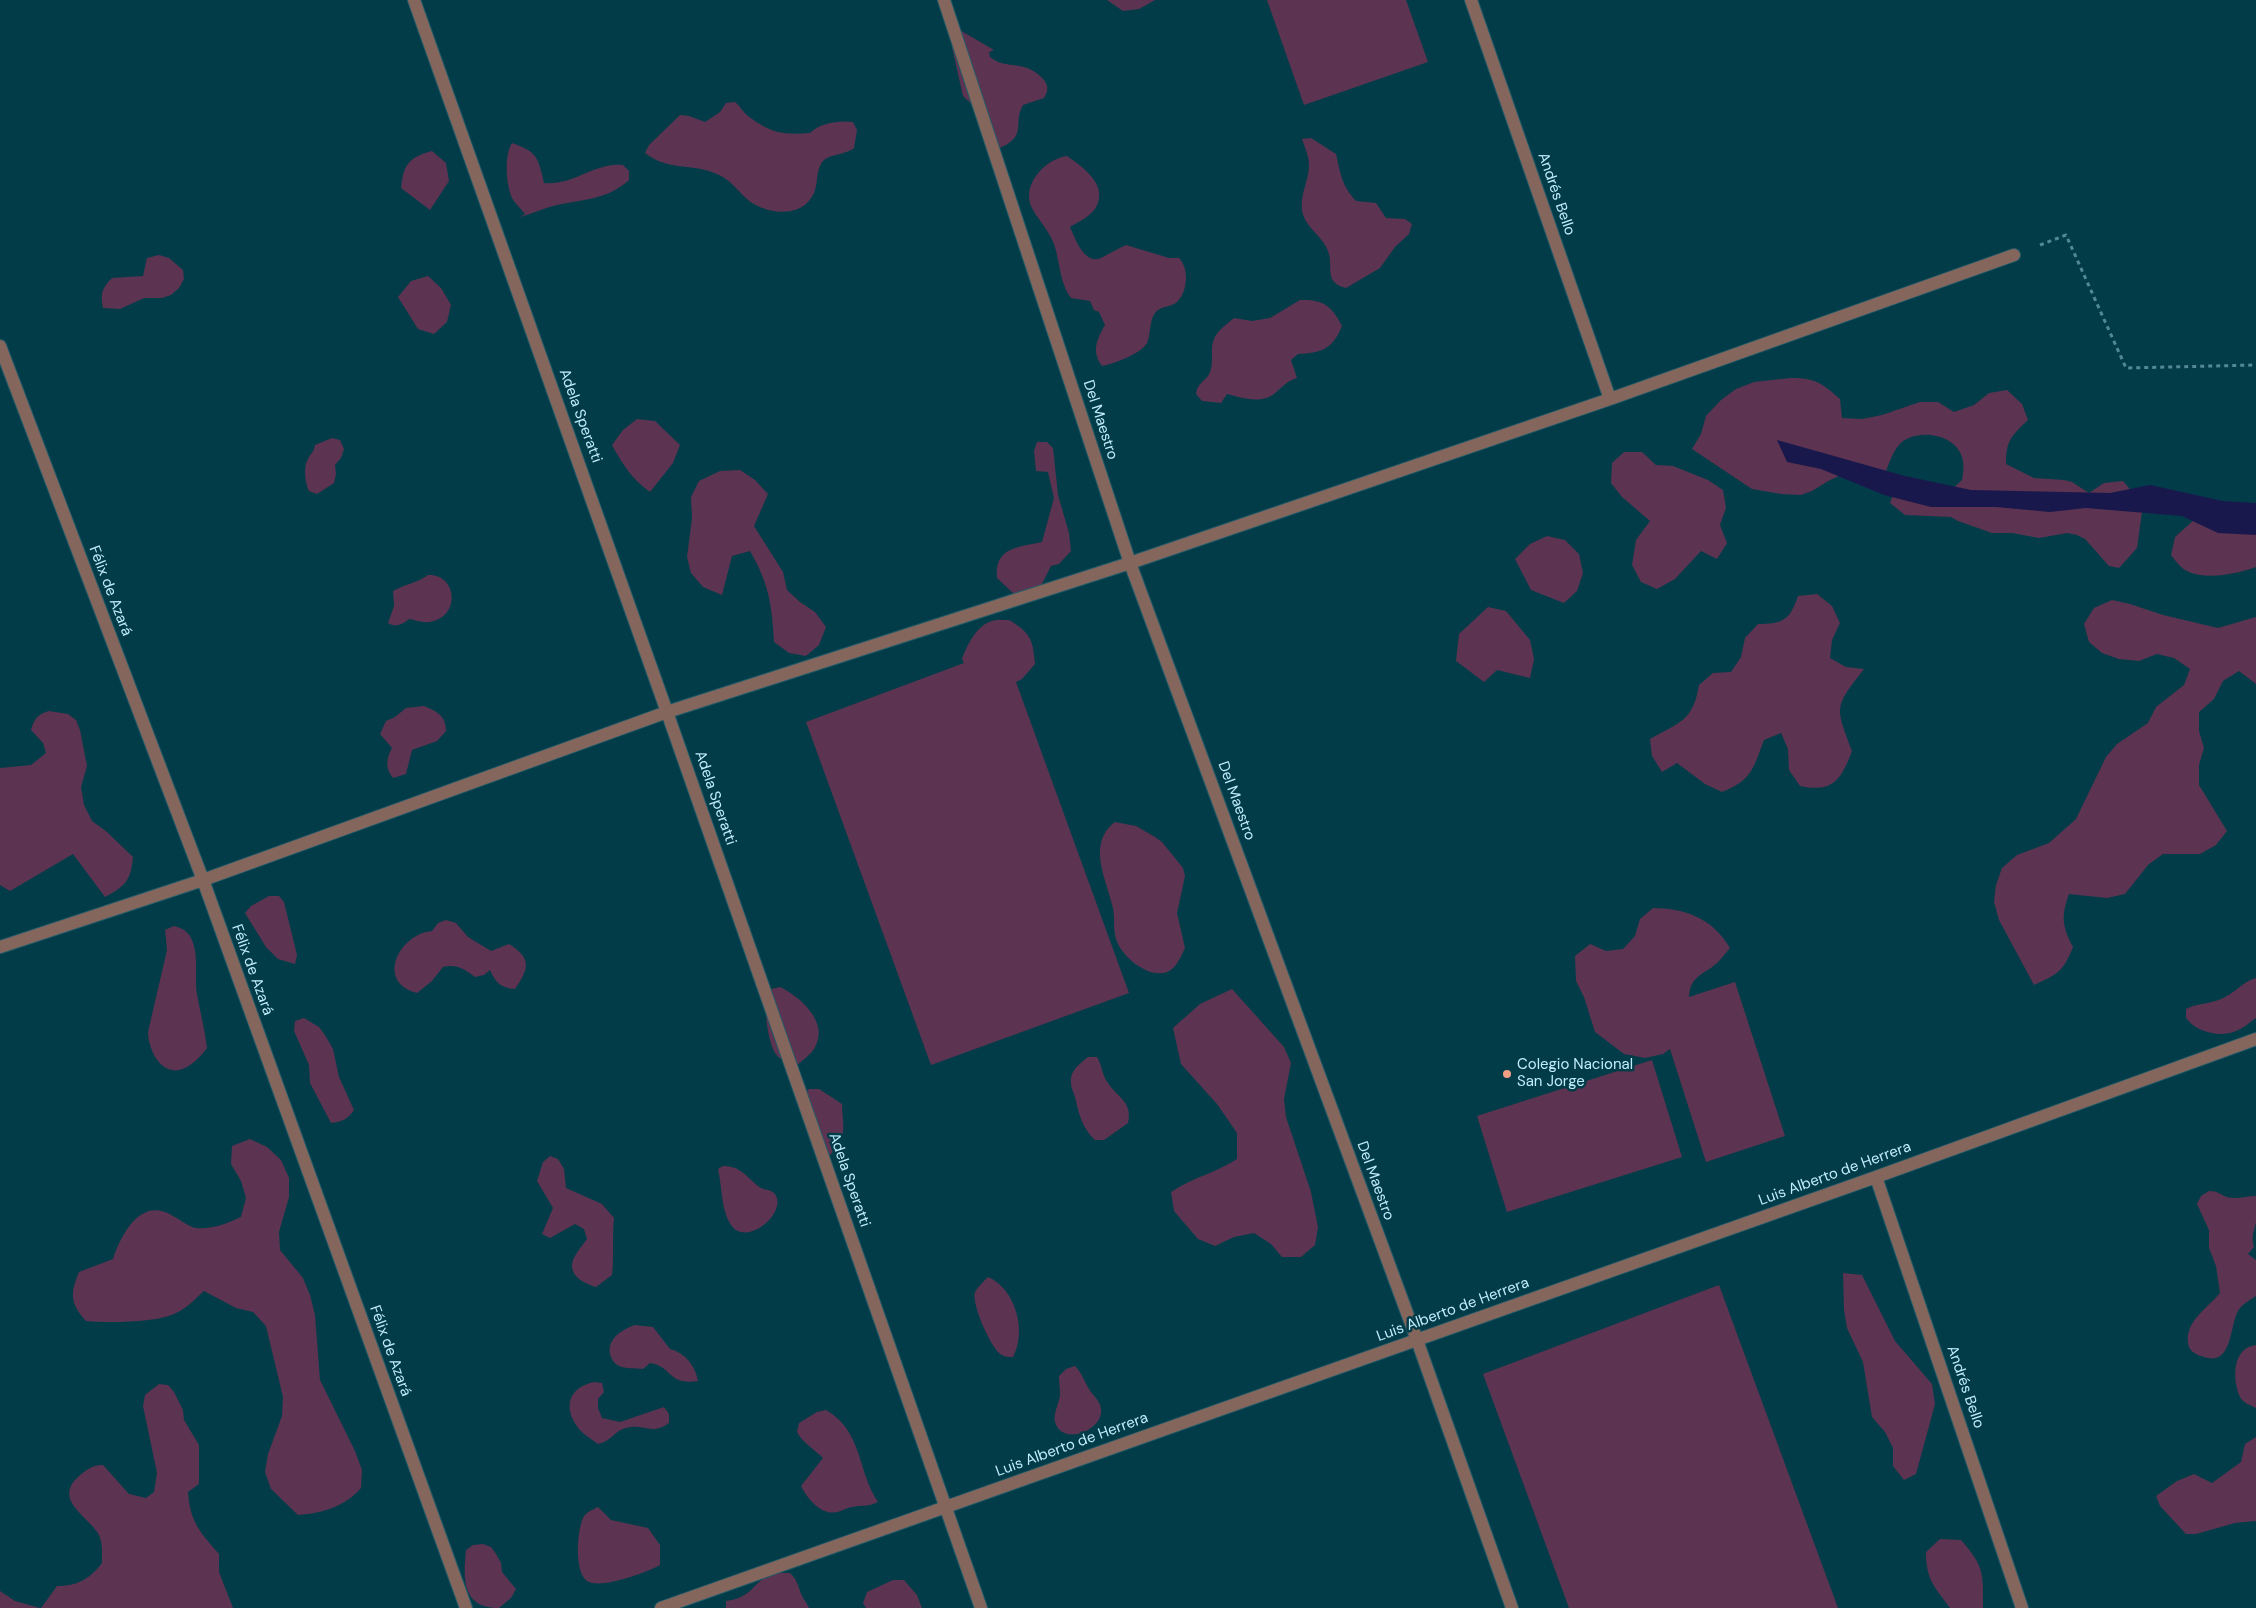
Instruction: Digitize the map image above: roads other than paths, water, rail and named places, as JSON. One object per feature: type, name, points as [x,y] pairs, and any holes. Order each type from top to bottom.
[{"type":"street","name":"Adela Speratti","points":[[414,0],[668,712],[982,1608]]},
{"type":"street","name":"Del Maestro","points":[[944,0],[1130,563],[1417,1340],[1512,1608]]},
{"type":"street","name":"Andrés Bello","points":[[1471,0],[1610,399]]},
{"type":"street","points":[[0,947],[203,880],[668,712],[1130,563],[1610,399],[2014,255]]},
{"type":"street","name":"Félix de Azará","points":[[0,346],[203,880],[466,1608]]},
{"type":"street","name":"Luis Alberto de Herrera","points":[[661,1608],[1876,1177],[2256,1039]]},
{"type":"street","name":"Andrés Bello","points":[[1876,1177],[2022,1608]]},
{"type":"place","name":"Colegio Nacional San Jorge","points":[[1507,1074]]}]
